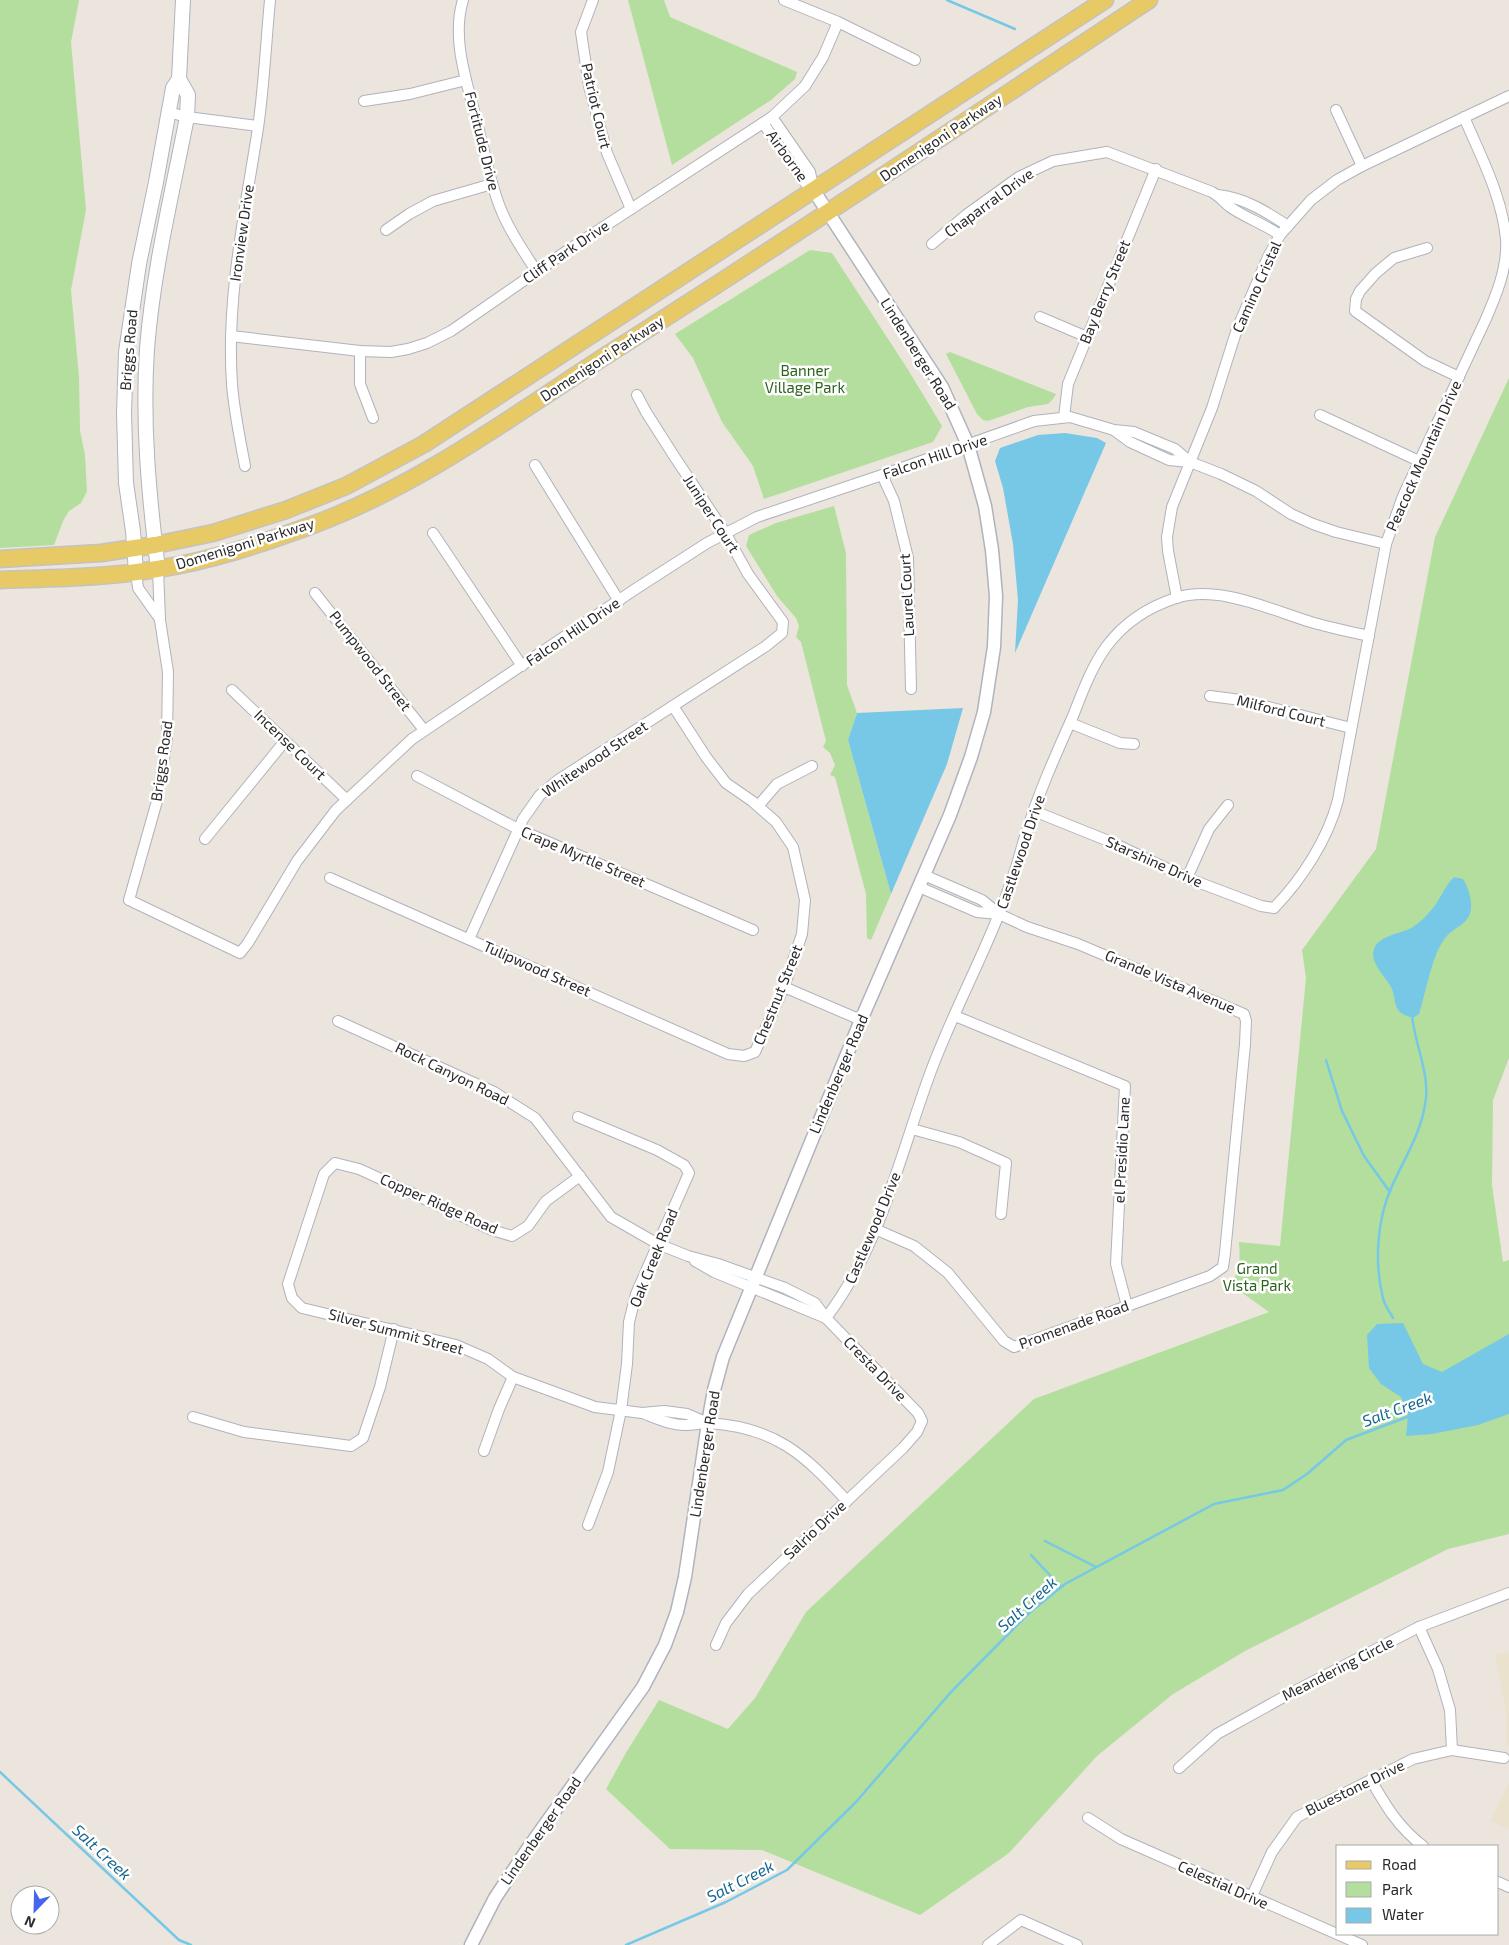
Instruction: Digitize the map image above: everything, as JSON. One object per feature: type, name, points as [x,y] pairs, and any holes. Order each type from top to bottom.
[{"type":"main road","name":"Briggs Road","points":[[158,569],[146,449],[147,349],[155,280],[187,117],[188,95],[180,79],[182,0]]},
{"type":"main road","name":"Domenigoni Parkway","points":[[0,558],[73,556],[155,546],[213,533],[286,510],[355,482],[424,444],[1105,0]]},
{"type":"main road","name":"Domenigoni Parkway","points":[[0,580],[82,577],[136,572],[158,569],[227,553],[296,531],[349,510],[398,486],[462,449],[828,214],[1149,0]]},
{"type":"main road","name":"Briggs Road","points":[[136,572],[135,549],[126,483],[124,413],[126,352],[138,264],[156,182],[168,112],[173,88],[180,79]]},
{"type":"street","name":"Ironview Drive","points":[[245,466],[232,383],[231,336],[238,245],[258,126],[270,0]]},
{"type":"street","name":"Fortitude Drive","points":[[463,0],[459,27],[466,80],[492,184],[501,211],[512,233],[537,272]]},
{"type":"street","name":"Patriot Court","points":[[593,0],[581,32],[589,86],[607,153],[631,209]]},
{"type":"street","points":[[784,0],[838,22],[915,60]]},
{"type":"street","name":"Cliff Park Drive","points":[[231,336],[360,351],[390,352],[427,343],[451,331],[631,209],[768,120],[805,86],[823,57],[838,22]]},
{"type":"street","points":[[364,101],[410,94],[466,80]]},
{"type":"street","name":"Camino Cristal","points":[[1177,598],[1167,537],[1172,507],[1212,408],[1237,329],[1280,235],[1311,200],[1324,189],[1362,166],[1509,96]]},
{"type":"street","points":[[1336,110],[1362,166]]},
{"type":"street","points":[[168,112],[187,117],[258,126]]},
{"type":"street","name":"Peacock Mountain Drive","points":[[1274,908],[1286,896],[1323,841],[1329,828],[1338,800],[1386,544],[1403,496],[1496,294],[1502,272],[1508,241],[1496,189],[1464,117]]},
{"type":"street","name":"Airborne","points":[[768,120],[801,178],[814,191]]},
{"type":"street","name":"Chaparral Drive","points":[[932,244],[966,215],[1019,178],[1052,160],[1107,152],[1218,195],[1234,197],[1288,226]]},
{"type":"street","name":"Bay Berry Street","points":[[1064,418],[1068,384],[1156,170]]},
{"type":"street","points":[[386,230],[409,214],[433,201],[492,184]]},
{"type":"street","name":"Lindenberger Road","points":[[471,1945],[495,1898],[529,1846],[643,1687],[661,1653],[676,1612],[685,1578],[708,1423],[723,1357],[861,1020],[919,888],[971,756],[984,712],[994,647],[996,596],[992,550],[985,506],[968,445],[942,387],[814,191]]},
{"type":"street","name":"Chaparral Drive","points":[[1218,195],[1230,207],[1280,235]]},
{"type":"street","points":[[1427,248],[1394,258],[1360,291],[1356,299],[1355,310],[1425,361],[1459,377]]},
{"type":"street","points":[[1040,317],[1087,337]]},
{"type":"street","points":[[360,351],[360,384],[373,418]]},
{"type":"street","name":"Juniper Court","points":[[637,395],[669,449],[726,534],[748,574],[782,622],[782,633]]},
{"type":"street","points":[[1320,415],[1419,461]]},
{"type":"street","name":"Falcon Hill Drive","points":[[129,900],[240,952],[248,943],[297,860],[336,810],[424,730],[700,548],[758,517],[1034,421],[1070,417],[1114,430],[1130,442],[1169,460],[1190,462],[1221,474],[1256,491],[1291,514],[1313,524],[1336,532],[1386,544]]},
{"type":"street","points":[[536,465],[619,601]]},
{"type":"street","name":"Laurel Court","points":[[882,475],[894,502],[908,558],[911,689]]},
{"type":"street","points":[[433,533],[522,666]]},
{"type":"street","name":"Briggs Road","points":[[129,900],[157,801],[167,746],[169,711],[168,672],[160,620],[158,569]]},
{"type":"street","name":"Briggs Road","points":[[136,572],[138,588],[160,620]]},
{"type":"street","name":"Pumpwood Street","points":[[315,593],[424,730]]},
{"type":"street","name":"Castlewood Drive","points":[[826,1318],[853,1280],[875,1229],[894,1181],[932,1068],[999,914],[1034,811],[1095,665],[1111,640],[1139,615],[1177,598],[1195,595],[1224,597],[1250,602],[1314,623],[1369,636]]},
{"type":"street","name":"Whitewood Street","points":[[469,938],[518,829],[531,806],[540,795],[558,780],[766,646],[782,633]]},
{"type":"street","name":"Incense Court","points":[[232,690],[347,800]]},
{"type":"street","name":"Milford Court","points":[[1210,696],[1241,700],[1351,728]]},
{"type":"street","name":"Chestnut Street","points":[[673,706],[706,757],[726,783],[758,806],[776,822],[793,847],[805,900],[802,934],[784,987],[755,1052],[744,1056]]},
{"type":"street","points":[[1070,723],[1120,743],[1134,744]]},
{"type":"street","points":[[205,839],[285,741]]},
{"type":"street","points":[[758,806],[777,784],[812,766]]},
{"type":"street","name":"Crape Myrtle Street","points":[[418,776],[518,829],[753,930]]},
{"type":"street","points":[[1187,878],[1209,829],[1228,805]]},
{"type":"street","name":"Starshine Drive","points":[[1034,811],[1111,842],[1187,878],[1261,906],[1274,908]]},
{"type":"street","name":"Grande Vista Avenue","points":[[924,875],[982,900],[999,914],[1027,927],[1105,954],[1244,1014],[1246,1021],[1245,1044],[1223,1267]]},
{"type":"street","name":"Tulipwood Street","points":[[330,878],[728,1054],[744,1056]]},
{"type":"street","name":"Grande Vista Avenue","points":[[919,888],[977,912],[999,914]]},
{"type":"street","points":[[784,987],[861,1020]]},
{"type":"street","name":"el Presidio Lane","points":[[955,1016],[1126,1086],[1116,1264],[1127,1306]]},
{"type":"street","name":"Rock Canyon Road","points":[[338,1021],[494,1092],[535,1118],[611,1217],[658,1244],[688,1256],[714,1272],[753,1281]]},
{"type":"street","name":"Oak Creek Road","points":[[578,1117],[657,1150],[684,1164],[689,1173],[636,1294],[629,1322],[627,1364],[621,1410],[608,1472],[588,1526]]},
{"type":"street","points":[[912,1129],[959,1142],[1006,1163],[1001,1214]]},
{"type":"street","name":"Copper Ridge Road","points":[[292,1298],[288,1284],[324,1174],[335,1163],[359,1169],[492,1230],[512,1236],[528,1226],[546,1201],[580,1176]]},
{"type":"street","name":"Promenade Road","points":[[875,1229],[914,1246],[948,1273],[1004,1341],[1014,1348],[1210,1276],[1223,1267]]},
{"type":"street","name":"Cresta Drive","points":[[753,1281],[809,1313],[826,1318],[918,1413],[922,1422]]},
{"type":"street","name":"Silver Summit Street","points":[[292,1298],[302,1308],[456,1345],[488,1359],[513,1377],[595,1407],[642,1413],[664,1411],[687,1414],[708,1423],[760,1433],[787,1445],[813,1464],[847,1500]]},
{"type":"street","points":[[193,1417],[244,1432],[351,1446],[363,1438],[380,1387],[394,1329]]},
{"type":"street","points":[[484,1451],[513,1377]]},
{"type":"street","name":"Salrio Drive","points":[[716,1646],[726,1623],[748,1594],[903,1448],[917,1432],[922,1422]]},
{"type":"street","name":"Meandering Circle","points":[[1179,1768],[1217,1734],[1289,1694],[1419,1627],[1509,1593]]},
{"type":"street","points":[[1419,1627],[1438,1669],[1450,1710],[1452,1750]]},
{"type":"street","name":"Bluestone Drive","points":[[1251,1898],[1272,1852],[1297,1817],[1413,1759],[1452,1750],[1504,1758]]},
{"type":"street","points":[[1371,1780],[1394,1819],[1422,1845]]},
{"type":"street","name":"Celestial Drive","points":[[1088,1818],[1121,1840],[1251,1898],[1340,1941],[1362,1945]]},
{"type":"street","points":[[988,1945],[1021,1920],[1077,1945]]},
{"type":"shaded area","points":[[1509,1651],[1509,1746],[1506,1744],[1506,1711],[1495,1655]]},
{"type":"shaded area","points":[[1509,1782],[1509,1829],[1491,1821]]},
{"type":"green space","points":[[0,0],[79,0],[71,42],[86,210],[71,290],[79,377],[80,431],[85,455],[87,491],[81,503],[69,511],[54,545],[0,548]]},
{"type":"green space","points":[[628,0],[664,0],[670,17],[797,72],[795,79],[771,100],[672,165]]},
{"type":"green space","name":"Banner Village Park","points":[[810,250],[832,253],[907,368],[942,426],[933,442],[764,499],[753,466],[722,422],[693,358],[675,334]]},
{"type":"green space","points":[[950,352],[1056,394],[1048,404],[1028,407],[988,421],[983,420],[977,414],[946,354]]},
{"type":"green space","name":"Grand Vista Park","points":[[1509,378],[1509,1058],[1493,1100],[1492,1185],[1503,1262],[1509,1260],[1509,1534],[1448,1549],[1245,1651],[1173,1694],[1097,1756],[1009,1853],[920,1915],[762,1850],[670,1849],[606,1789],[659,1700],[728,1729],[755,1698],[806,1612],[1034,1399],[1269,1312],[1230,1284],[1238,1269],[1239,1242],[1280,1246],[1306,978],[1302,950],[1376,849],[1435,537]]},
{"type":"green space","points":[[834,506],[846,553],[847,685],[857,713],[848,740],[891,894],[871,940],[867,938],[866,894],[835,777],[830,775],[835,765],[830,753],[823,747],[826,741],[801,642],[796,637],[799,626],[796,618],[777,596],[746,546],[749,535],[776,523]]},
{"type":"water","points":[[1065,433],[1097,438],[1106,443],[1015,653],[1018,600],[1013,544],[1003,488],[995,461],[1000,448],[1038,435]]},
{"type":"water","points":[[963,708],[947,764],[891,894],[848,740],[857,713]]},
{"type":"water","points":[[1454,877],[1463,879],[1471,901],[1470,914],[1468,919],[1450,933],[1441,944],[1433,963],[1419,1014],[1413,1018],[1402,1014],[1397,1009],[1390,984],[1374,960],[1374,949],[1385,938],[1413,927],[1428,914]]},
{"type":"water","points":[[1403,1323],[1423,1364],[1442,1372],[1509,1334],[1509,1414],[1478,1425],[1432,1434],[1406,1436],[1408,1416],[1401,1397],[1381,1384],[1369,1368],[1367,1335],[1377,1324]]},
{"type":"waterway","points":[[947,0],[1015,29]]},
{"type":"waterway","points":[[1393,1318],[1385,1303],[1380,1284],[1378,1241],[1387,1199],[1416,1137],[1425,1105],[1426,1083],[1412,1016]]},
{"type":"waterway","points":[[1326,1060],[1342,1111],[1364,1156],[1390,1192]]},
{"type":"waterway","name":"Salt Creek","points":[[626,1945],[726,1902],[787,1870],[856,1802],[951,1692],[1029,1613],[1065,1584],[1214,1504],[1283,1490],[1307,1474],[1346,1440],[1410,1416]]},
{"type":"waterway","points":[[1045,1541],[1096,1567]]},
{"type":"waterway","points":[[1031,1555],[1061,1587]]},
{"type":"waterway","name":"Salt Creek","points":[[0,1772],[179,1940],[191,1945]]}]
